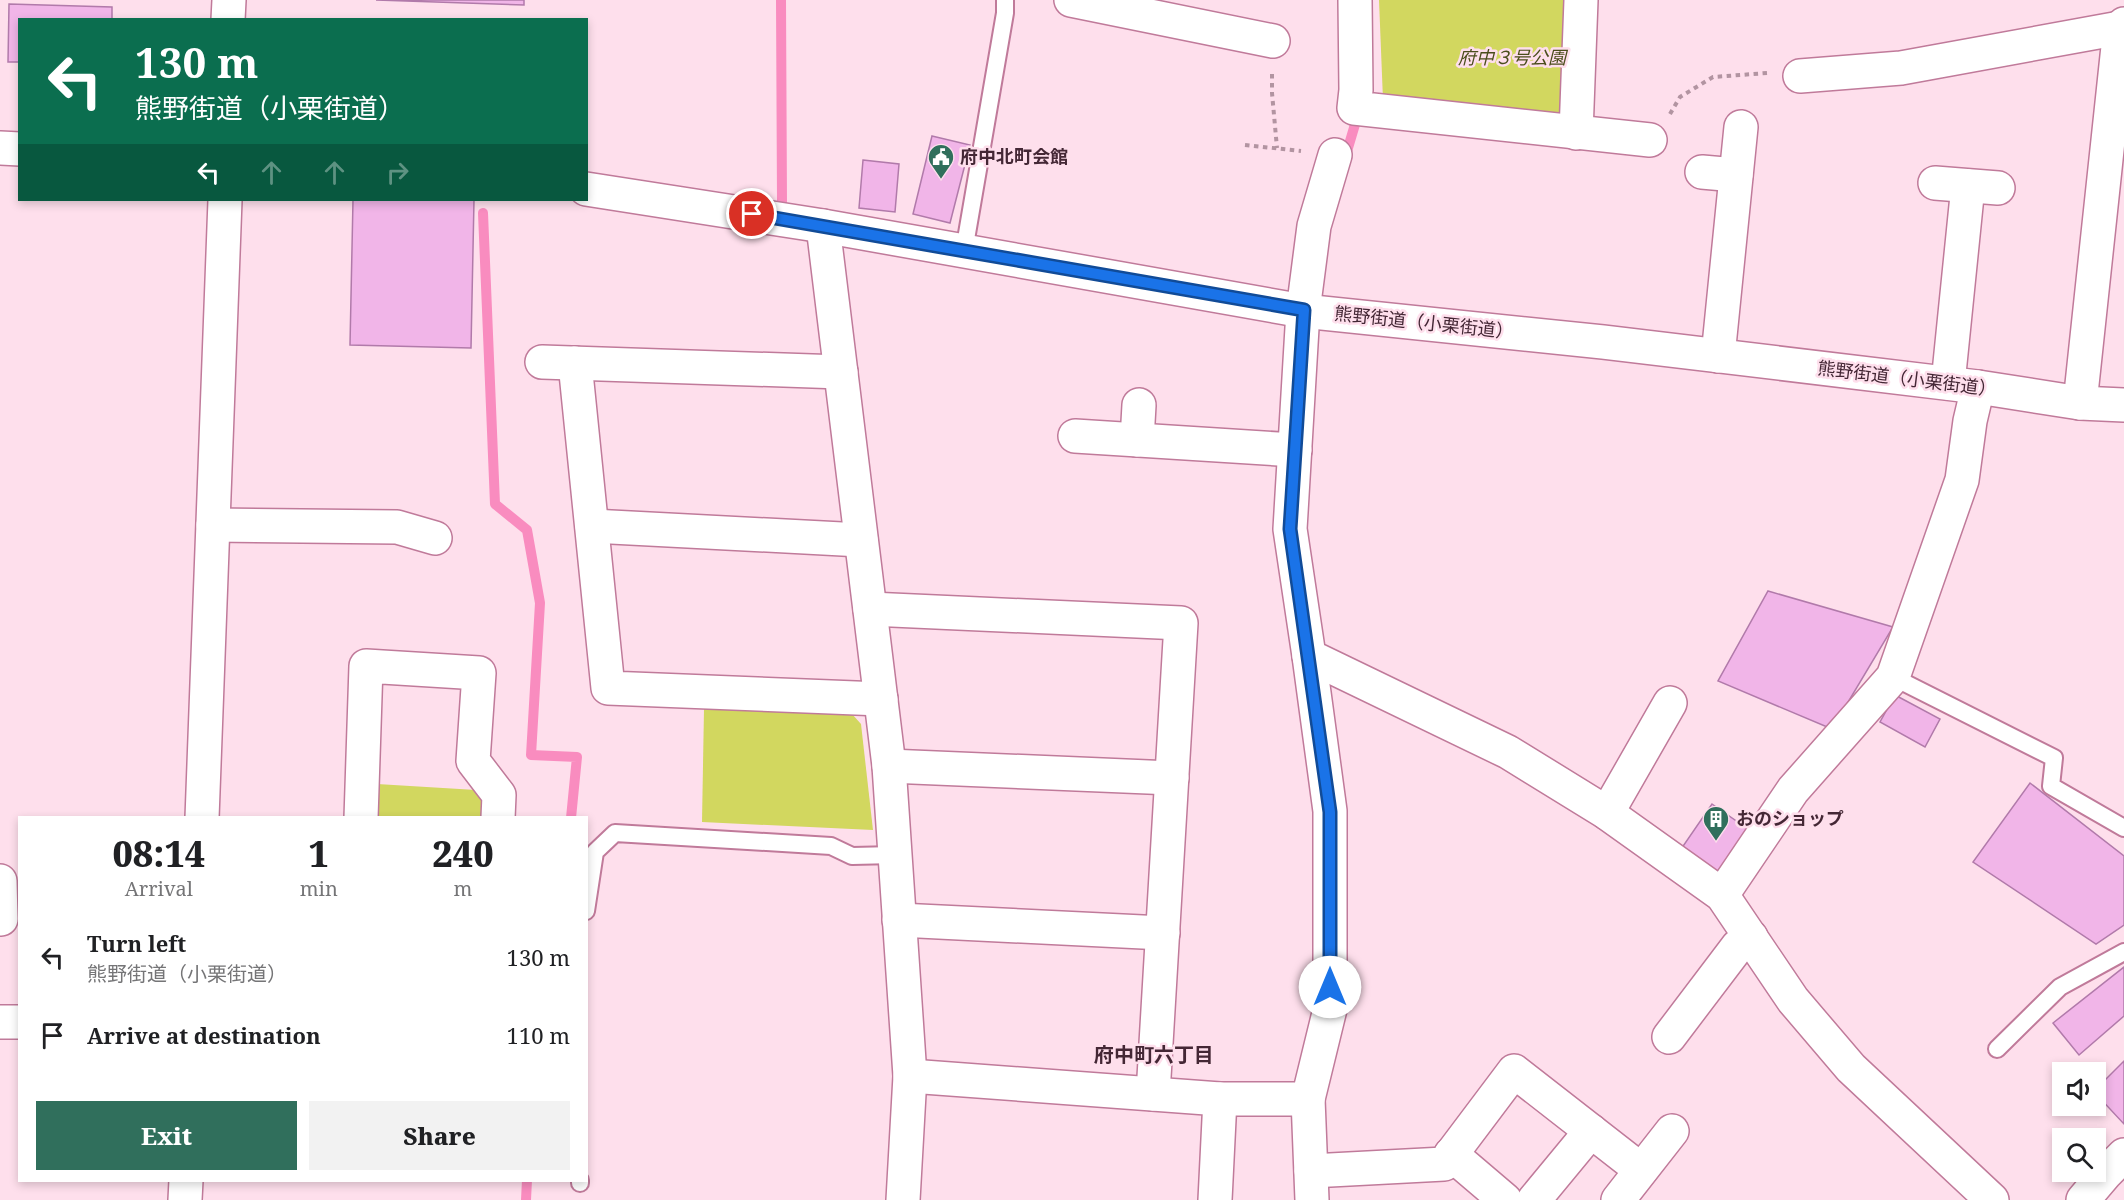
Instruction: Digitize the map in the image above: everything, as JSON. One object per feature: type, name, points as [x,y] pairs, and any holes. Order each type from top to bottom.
[{"type":"street","points":[[228,18],[229,0]]},
{"type":"street","points":[[1355,0],[1356,90],[1354,108],[1650,140]]},
{"type":"street","points":[[1576,133],[1581,0]]},
{"type":"street","points":[[1083,1],[1182,11],[1273,40]]},
{"type":"street","points":[[1800,76],[1901,68],[2122,26],[2080,404]]},
{"type":"street","points":[[1718,356],[1741,127]]},
{"type":"street","points":[[0,148],[18,149]]},
{"type":"street","points":[[1335,155],[1314,226],[1304,310],[1290,529],[1330,812],[1330,1010],[1308,1099],[1311,1186],[1444,1164],[1514,1071],[1641,1170]]},
{"type":"street","points":[[1702,171],[1737,175]]},
{"type":"street","points":[[1722,895],[1793,790],[1893,677],[1962,480],[1970,422],[1963,385],[1983,187],[1935,183]]},
{"type":"street","name":"熊野街道（小栗街道）","points":[[588,189],[823,225],[1304,310],[1963,385],[2080,404],[2124,405]]},
{"type":"street","points":[[202,816],[225,201]]},
{"type":"street","points":[[823,225],[889,766],[910,1076],[903,1200]]},
{"type":"street","points":[[542,362],[841,372]]},
{"type":"street","points":[[575,363],[608,688],[881,699]]},
{"type":"street","points":[[1137,440],[1139,405]]},
{"type":"street","points":[[1076,436],[1295,450]]},
{"type":"street","points":[[213,525],[397,527],[435,538]]},
{"type":"street","points":[[592,526],[861,540]]},
{"type":"street","points":[[870,609],[1181,623],[1153,1094]]},
{"type":"street","points":[[1309,656],[1508,752],[1606,813],[1722,895],[1793,1000],[1851,1068],[1992,1200]]},
{"type":"street","points":[[362,816],[366,666],[479,673],[473,761],[500,795],[498,816]]},
{"type":"street","points":[[1606,813],[1670,703]]},
{"type":"street","points":[[889,766],[1172,778]]},
{"type":"street","points":[[1,919],[0,881],[18,881]]},
{"type":"street","points":[[899,920],[1162,933]]},
{"type":"street","points":[[1669,1037],[1738,945],[1751,937]]},
{"type":"street","points":[[0,1022],[18,1022]]},
{"type":"street","points":[[910,1076],[1220,1099],[1308,1099]]},
{"type":"street","points":[[1215,1200],[1220,1099]]},
{"type":"street","points":[[1534,1200],[1591,1131]]},
{"type":"street","points":[[1618,1200],[1672,1131]]},
{"type":"street","points":[[1451,1154],[1505,1200]]},
{"type":"street","points":[[2083,1200],[2124,1155]]},
{"type":"street","points":[[185,1200],[186,1182]]},
{"type":"lane","points":[[964,251],[1005,13],[1005,0]]},
{"type":"lane","points":[[1893,677],[2054,758],[2051,786],[2124,828]]},
{"type":"lane","points":[[588,898],[595,852],[615,833],[831,846],[852,856],[895,855]]},
{"type":"lane","points":[[1997,1049],[2060,987],[2124,952]]},
{"type":"path","points":[[1273,40],[1272,93],[1277,148]]},
{"type":"path","points":[[1650,140],[1660,132],[1680,97],[1713,77],[1784,71],[1800,76]]},
{"type":"path","points":[[1245,145],[1335,155]]},
{"type":"green space","name":"府中３号公園","points":[[1379,0],[1573,0],[1569,125],[1383,100]]},
{"type":"green space","points":[[704,709],[852,714],[861,724],[873,830],[702,822]]},
{"type":"green space","points":[[377,784],[476,790],[485,801],[484,816],[375,816]]},
{"type":"building","points":[[376,0],[524,0],[524,5]]},
{"type":"building","points":[[9,4],[112,7],[112,18],[18,18],[18,62],[8,62]]},
{"type":"building","name":"府中北町会館","points":[[932,136],[970,145],[950,223],[913,214]]},
{"type":"building","points":[[863,160],[899,164],[895,212],[859,208]]},
{"type":"building","points":[[353,201],[474,201],[471,348],[350,345]]},
{"type":"building","points":[[1768,591],[1893,627],[1832,729],[1718,681]]},
{"type":"building","points":[[1895,695],[1940,719],[1925,747],[1880,722]]},
{"type":"building","points":[[2030,783],[2124,856],[2124,925],[2096,944],[1973,862]]},
{"type":"building","name":"おのショップ","points":[[1712,804],[1752,832],[1718,879],[1679,852]]},
{"type":"building","points":[[2124,967],[2124,1016],[2079,1055],[2053,1023]]},
{"type":"building","points":[[2124,1061],[2124,1124],[2106,1105],[2106,1079]]},
{"type":"waterway","points":[[781,0],[782,202]]},
{"type":"waterway","points":[[1345,158],[1356,121]]},
{"type":"waterway","points":[[483,213],[495,504],[527,530],[540,603],[531,755],[577,757],[571,816]]},
{"type":"waterway","points":[[526,1200],[527,1182]]},
{"type":"place","name":"府中北町会館","points":[[941,180]]},
{"type":"place","name":"おのショップ","points":[[1716,842]]},
{"type":"district","name":"府中町六丁目","points":[[1154,1055]]},
{"type":"route","points":[[752,214],[1304,310],[1290,529],[1330,812],[1330,987]]}]
